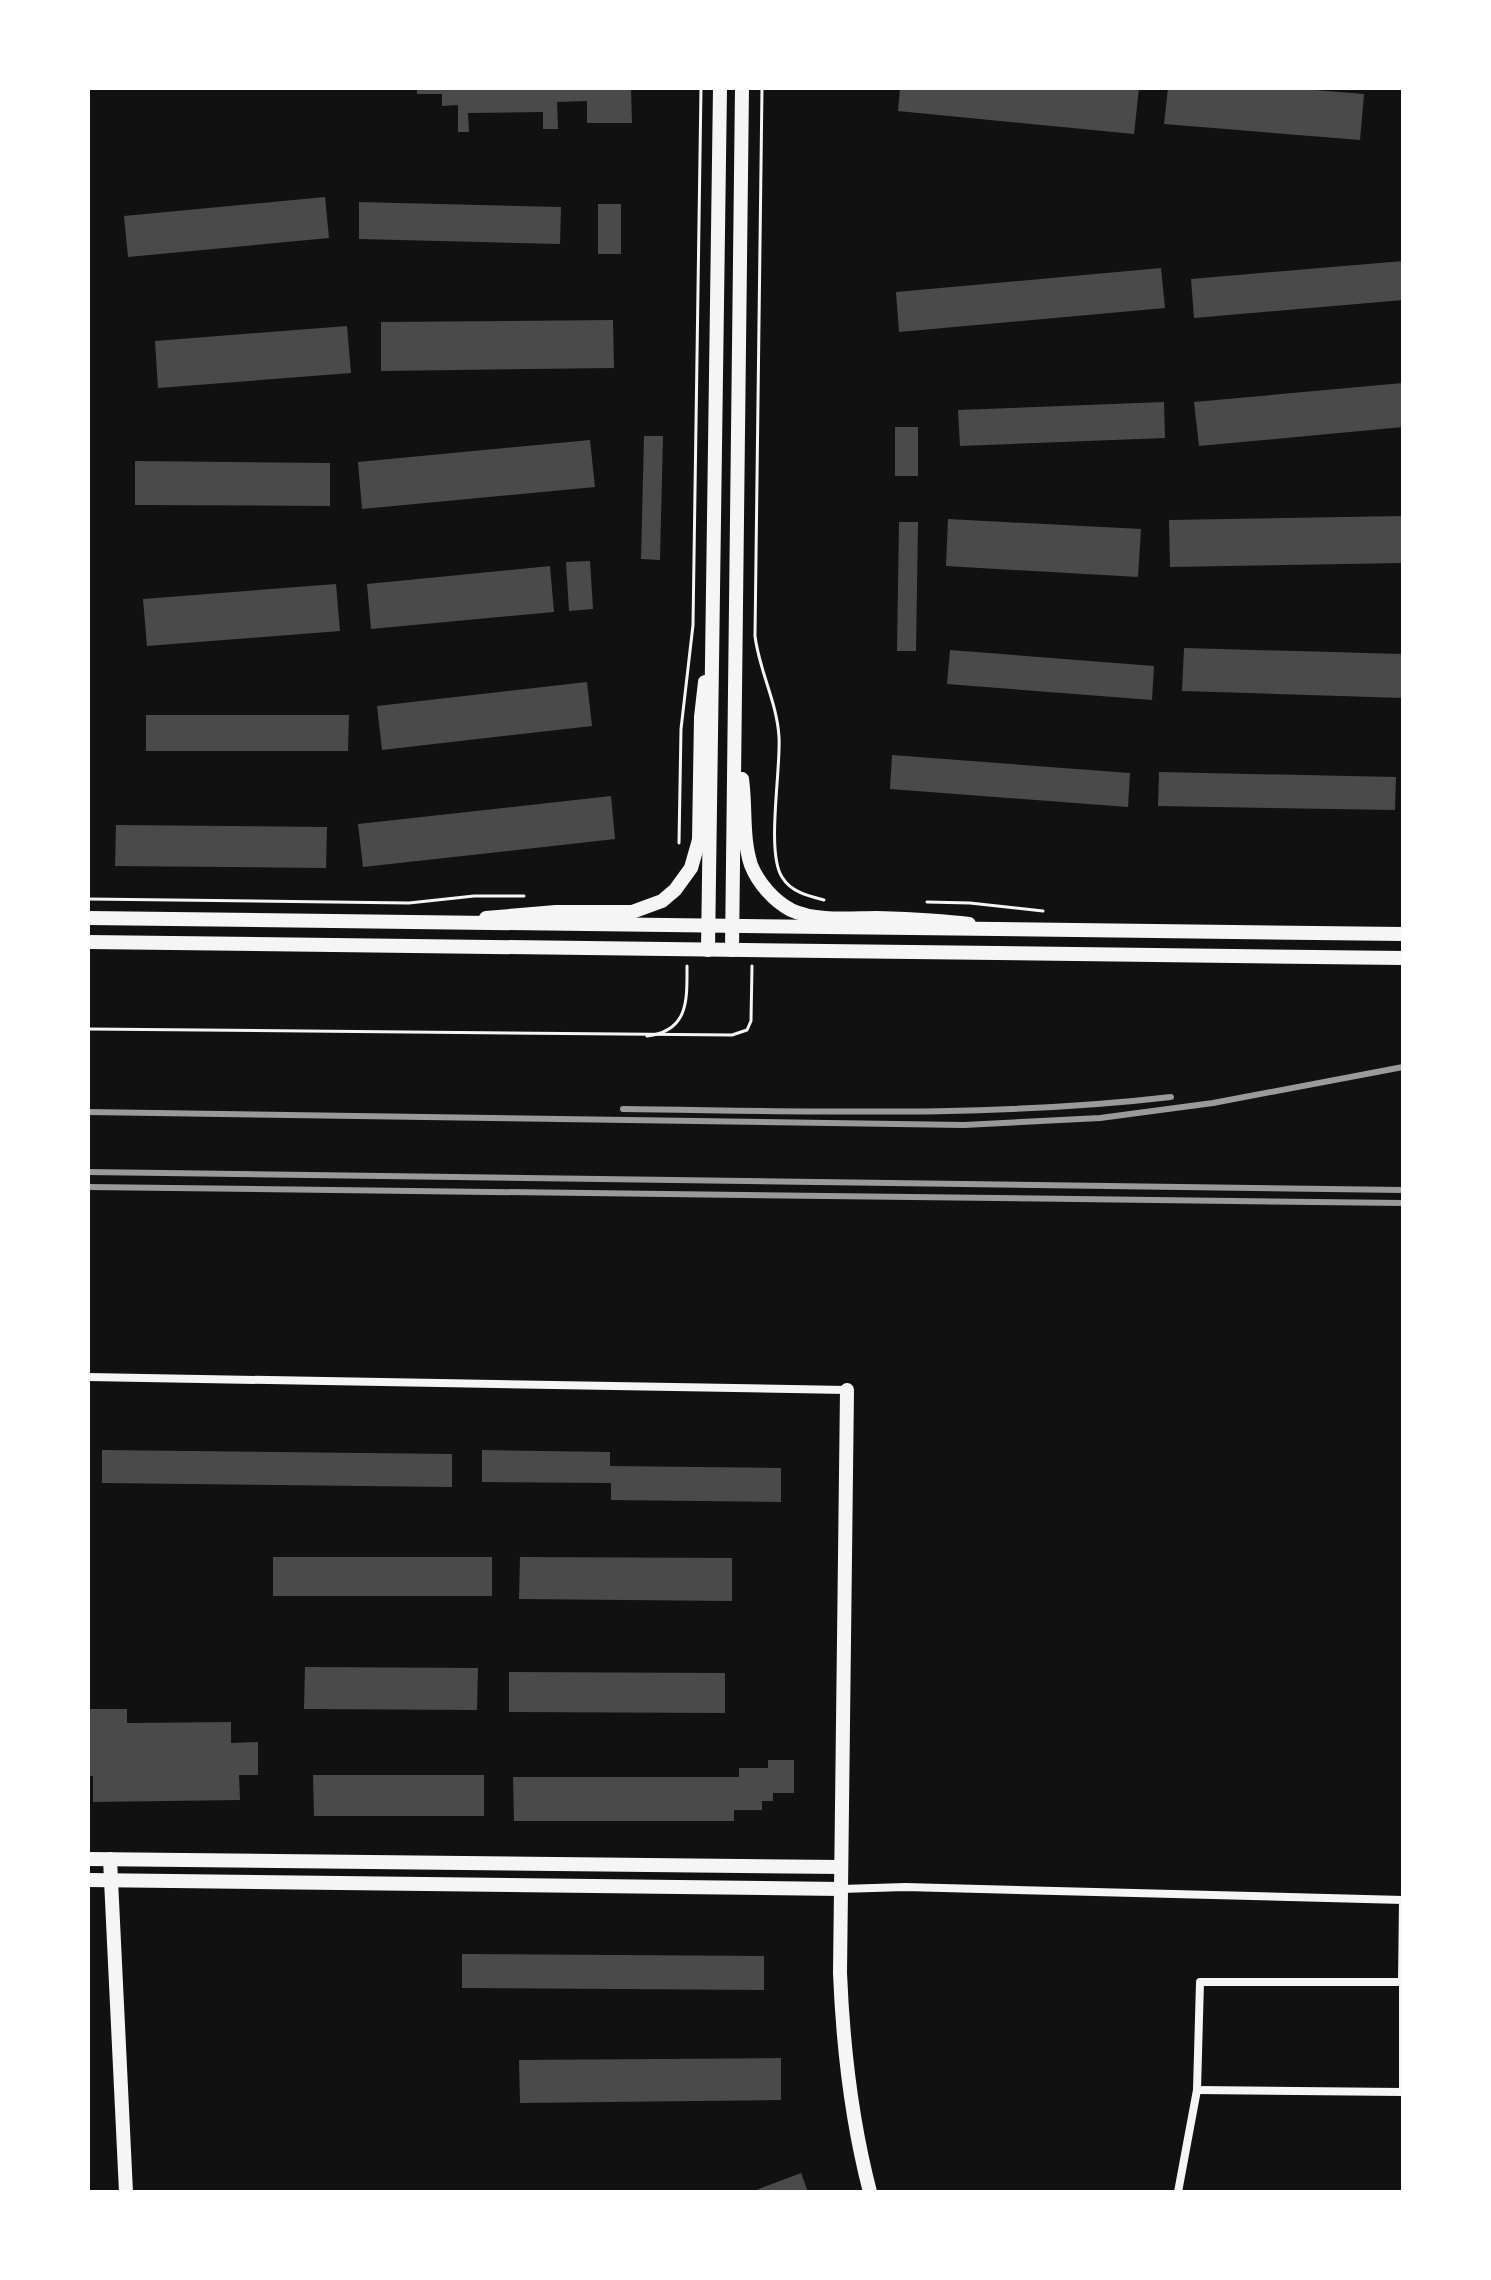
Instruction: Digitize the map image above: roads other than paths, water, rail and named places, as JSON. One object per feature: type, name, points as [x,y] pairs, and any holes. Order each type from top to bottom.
[{"type":"main road","points":[[708,950],[720,88]]},
{"type":"main road","points":[[732,950],[742,88]]},
{"type":"main road","points":[[435,922],[540,913],[632,912],[643,910],[669,896],[691,868],[699,840],[701,717],[713,630]]},
{"type":"main road","points":[[735,719],[748,853],[759,880],[781,904],[816,917],[941,920],[1013,929]]},
{"type":"main road","points":[[88,918],[1403,934]]},
{"type":"main road","points":[[88,942],[1403,958]]},
{"type":"main road","points":[[847,1390],[840,1973],[844,2047],[856,2134],[870,2192]]},
{"type":"main road","points":[[88,1859],[841,1867]]},
{"type":"main road","points":[[110,1859],[126,2192]]},
{"type":"main road","points":[[88,1880],[841,1889]]},
{"type":"street","points":[[88,1377],[847,1390]]},
{"type":"street","points":[[841,1889],[905,1887],[1403,1900],[1403,2092],[1197,2090]]},
{"type":"street","points":[[1178,2192],[1197,2090],[1200,1982],[1402,1982]]},
{"type":"railway","points":[[88,1112],[964,1125],[1100,1118],[1213,1103],[1403,1067]]},
{"type":"railway","points":[[623,1109],[966,1111],[1171,1097]]},
{"type":"railway","points":[[88,1172],[1403,1190]]},
{"type":"railway","points":[[88,1187],[1403,1203]]}]
